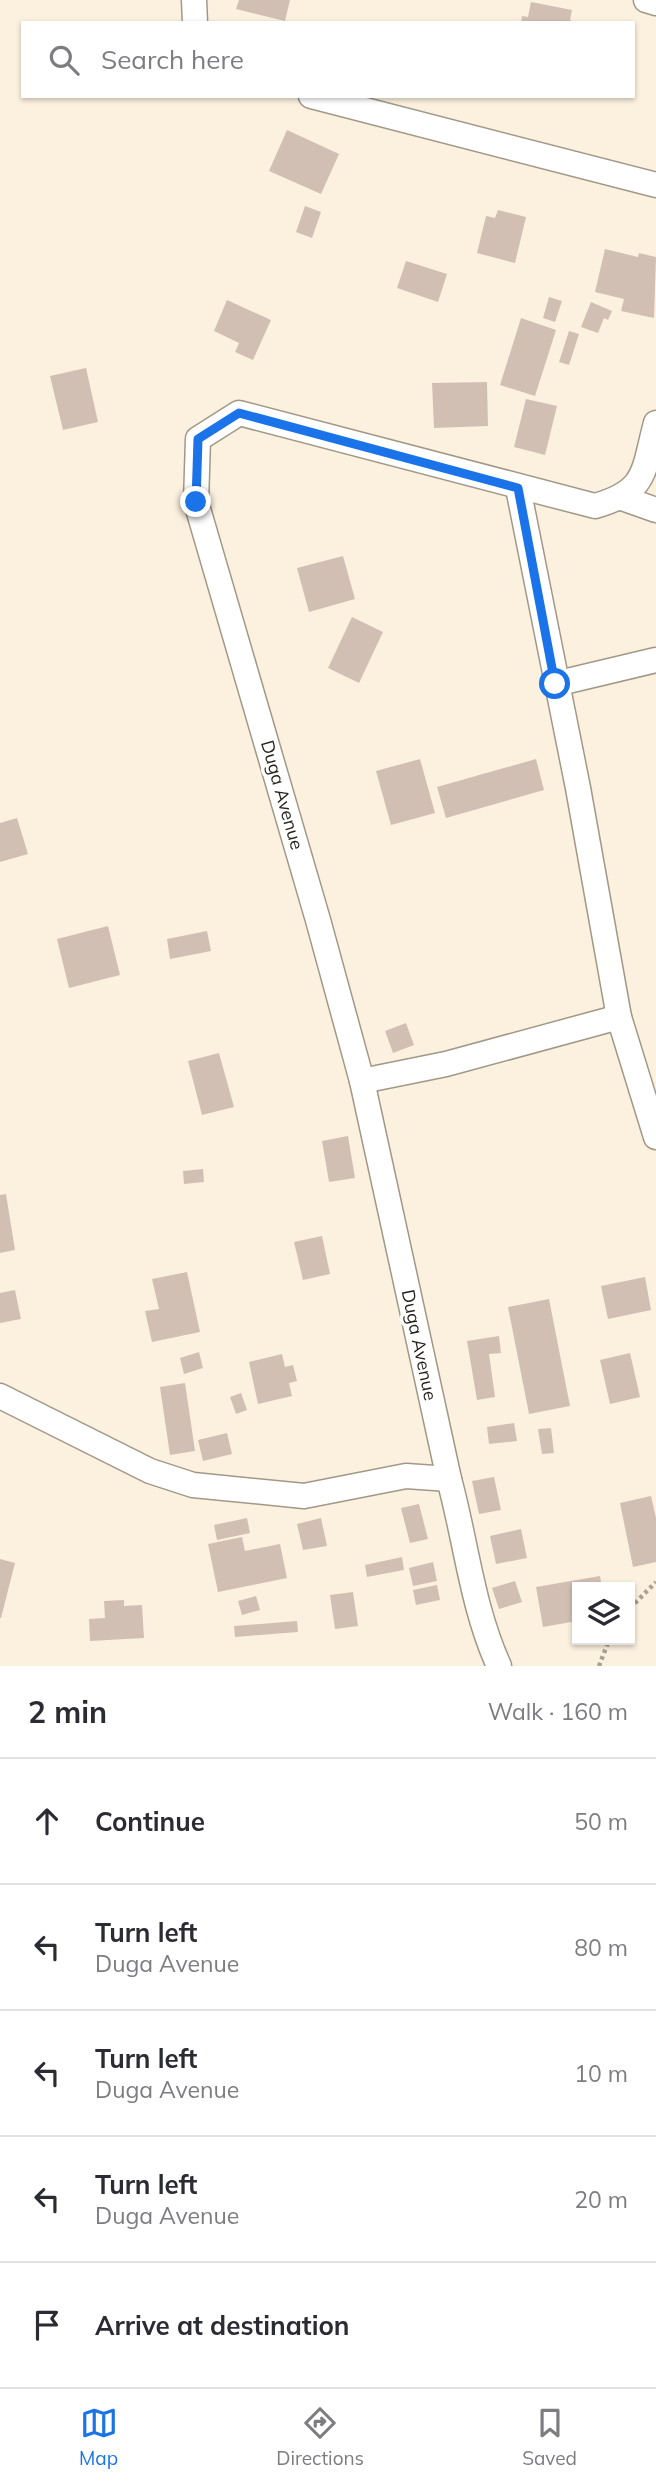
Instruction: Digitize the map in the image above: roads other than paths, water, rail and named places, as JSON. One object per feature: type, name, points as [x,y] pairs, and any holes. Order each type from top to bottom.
[{"type":"street","points":[[194,0],[195,21]]},
{"type":"street","points":[[646,0],[656,3]]},
{"type":"street","points":[[318,98],[656,185]]},
{"type":"street","name":"Duga Avenue","points":[[499,1666],[482,1630],[464,1534],[449,1479],[362,1081],[196,502],[198,439],[239,413],[595,506],[622,498]]},
{"type":"street","points":[[656,423],[641,481],[622,498],[656,510]]},
{"type":"street","points":[[518,488],[555,684],[578,788],[619,1017],[654,1125]]},
{"type":"street","points":[[555,684],[656,660]]},
{"type":"street","points":[[362,1081],[446,1064],[619,1017]]},
{"type":"street","points":[[0,1396],[150,1471],[193,1485],[304,1496],[405,1476],[449,1479]]}]
